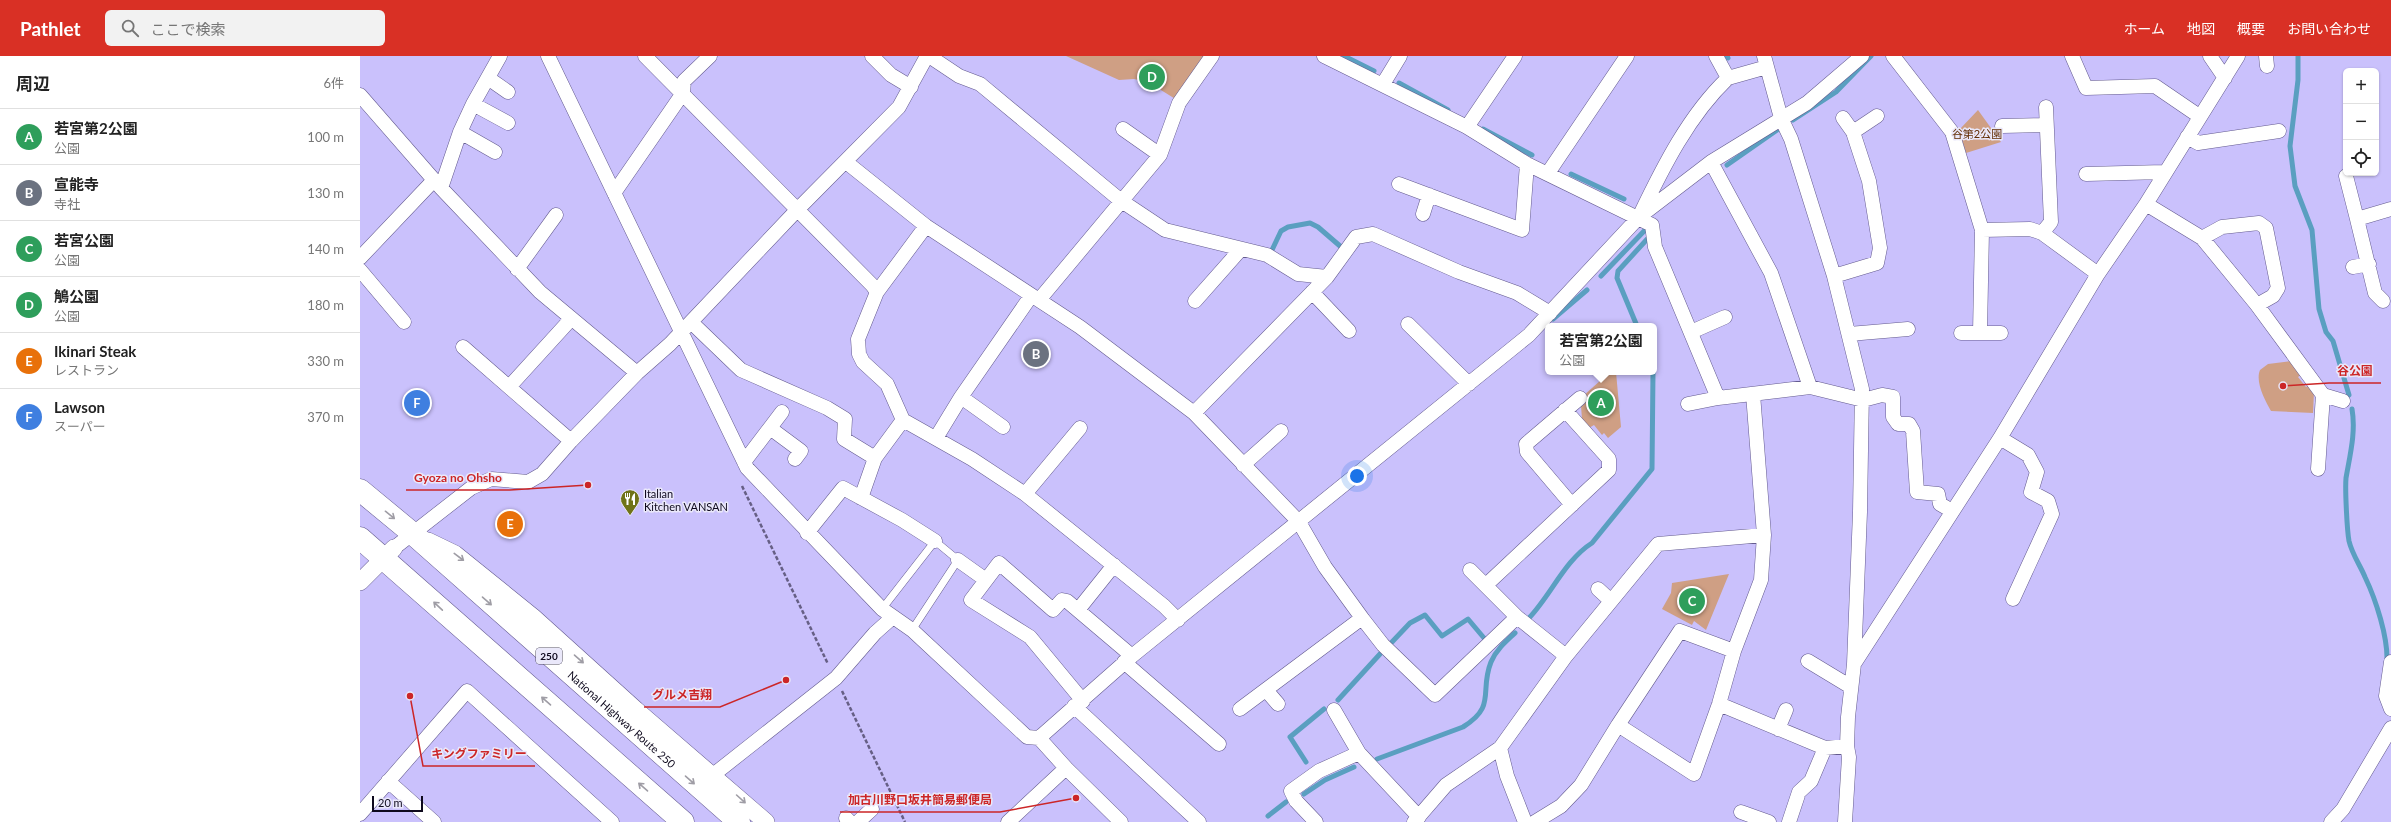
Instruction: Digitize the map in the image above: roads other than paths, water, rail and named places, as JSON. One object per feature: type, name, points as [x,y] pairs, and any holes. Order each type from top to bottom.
[{"type":"highway","name":"National Highway Route 250","points":[[360,490],[412,533],[738,822]]},
{"type":"highway","points":[[360,538],[389,553],[683,822]]},
{"type":"street","points":[[360,258],[438,184],[472,104],[500,56]]},
{"type":"street","points":[[548,56],[747,468],[807,533],[887,613],[912,630],[1027,737],[1039,738],[1066,768],[1121,822]]},
{"type":"street","points":[[645,56],[684,93],[877,292]]},
{"type":"street","points":[[614,193],[684,93],[684,81],[710,56]]},
{"type":"street","points":[[872,56],[891,75],[911,87]]},
{"type":"street","points":[[360,582],[389,553],[412,533],[459,497],[491,479],[528,482],[542,474],[571,441],[637,373],[681,333],[798,209],[899,108],[928,56],[959,76],[980,84],[1120,200],[1165,230],[1267,255],[1298,274],[1327,276]]},
{"type":"street","points":[[936,438],[961,397],[1035,298],[1082,249],[1120,200],[1160,155],[1179,103],[1212,56]]},
{"type":"street","points":[[1324,56],[1467,127],[1527,164],[1652,225],[1655,247],[1718,398]]},
{"type":"street","points":[[1383,84],[1400,56]]},
{"type":"street","points":[[1467,127],[1515,56]]},
{"type":"street","points":[[1548,173],[1627,56]]},
{"type":"street","points":[[1716,56],[1728,78]]},
{"type":"street","points":[[1039,738],[1128,659],[1529,335],[1638,217],[1711,162],[1807,103],[1862,56]]},
{"type":"street","points":[[1892,56],[1952,132],[1982,230],[1980,333]]},
{"type":"street","points":[[2072,56],[2086,88],[2155,86],[2200,116]]},
{"type":"street","points":[[2210,56],[2225,78]]},
{"type":"street","points":[[1854,664],[2000,438],[2098,274],[2146,204],[2164,172],[2238,56]]},
{"type":"street","points":[[1638,217],[1659,174],[1708,96],[1728,78],[1765,61],[1781,118],[1791,139],[1834,276],[1850,334],[1863,400],[1854,664],[1847,746],[1849,757],[1845,822]]},
{"type":"street","points":[[488,78],[508,92]]},
{"type":"street","points":[[360,95],[438,184],[517,269],[571,319],[637,373]]},
{"type":"street","points":[[472,104],[508,123]]},
{"type":"street","points":[[2042,233],[2051,222],[2046,108]]},
{"type":"street","points":[[1852,132],[1877,116]]},
{"type":"street","points":[[1834,276],[1877,264],[1880,248],[1869,181],[1852,132],[1843,118]]},
{"type":"street","points":[[2002,126],[2046,125]]},
{"type":"street","points":[[1123,129],[1160,155]]},
{"type":"street","points":[[2187,137],[2198,143],[2279,131]]},
{"type":"street","points":[[460,132],[495,152]]},
{"type":"street","points":[[846,162],[926,226],[1080,327],[1194,413],[1299,522],[1324,567],[1383,645],[1435,695],[1518,618]]},
{"type":"street","points":[[1711,162],[1771,273],[1810,387]]},
{"type":"street","points":[[1398,184],[1522,230],[1527,164]]},
{"type":"street","points":[[2086,174],[2164,172]]},
{"type":"street","points":[[2346,176],[2375,293],[2383,302]]},
{"type":"street","points":[[1423,214],[1429,195]]},
{"type":"street","points":[[2146,204],[2202,238],[2257,306],[2323,395],[2343,401]]},
{"type":"street","points":[[2357,219],[2391,209]]},
{"type":"street","points":[[517,269],[556,215]]},
{"type":"street","points":[[2202,238],[2222,227],[2259,223],[2266,228],[2278,288],[2273,296],[2257,306]]},
{"type":"street","points":[[926,226],[877,292],[858,339],[859,354],[863,362],[887,384],[903,420],[936,438],[1025,494],[1164,606],[1178,620]]},
{"type":"street","points":[[1982,230],[2030,229],[2042,233],[2098,274]]},
{"type":"street","points":[[1194,413],[1327,276],[1356,237],[1373,234],[1459,272],[1517,293],[1550,313]]},
{"type":"street","points":[[1195,301],[1241,249]]},
{"type":"street","points":[[2353,268],[2368,264]]},
{"type":"street","points":[[360,270],[404,322]]},
{"type":"street","points":[[1312,292],[1349,331]]},
{"type":"street","points":[[1691,332],[1725,317]]},
{"type":"street","points":[[509,387],[571,319]]},
{"type":"street","points":[[691,322],[741,370],[827,408],[845,420],[844,439],[874,458]]},
{"type":"street","points":[[1408,324],[1469,384]]},
{"type":"street","points":[[1850,334],[1908,329]]},
{"type":"street","points":[[1961,333],[2001,333]]},
{"type":"street","points":[[463,347],[571,441]]},
{"type":"street","points":[[1688,404],[1718,398],[1810,387],[1863,400],[1882,395],[1893,396],[1894,417],[1898,424],[1909,424],[1913,431],[1917,492],[1938,494],[1940,504],[1952,511]]},
{"type":"street","points":[[1618,725],[1694,774],[1719,704],[1734,651],[1761,580],[1764,535],[1752,394]]},
{"type":"street","points":[[2318,469],[2323,395]]},
{"type":"street","points":[[961,397],[1003,427]]},
{"type":"street","points":[[1572,505],[1527,452],[1526,444],[1580,398]]},
{"type":"street","points":[[1486,585],[1610,470],[1609,459],[1565,410]]},
{"type":"street","points":[[744,462],[782,412]]},
{"type":"street","points":[[861,498],[874,458],[903,420]]},
{"type":"street","points":[[770,428],[801,451],[795,460]]},
{"type":"street","points":[[1025,494],[1080,428]]},
{"type":"street","points":[[1243,465],[1280,431]]},
{"type":"street","points":[[2000,438],[2028,455],[2037,472],[2031,492],[2048,501],[2052,514],[2013,599]]},
{"type":"street","points":[[807,533],[843,488],[902,520],[935,542]]},
{"type":"street","points":[[412,533],[455,554],[533,617],[636,710],[766,822]]},
{"type":"street","points":[[1334,710],[1359,753],[1416,819],[1446,785],[1500,748],[1566,656],[1610,600],[1658,544],[1764,535]]},
{"type":"street","points":[[958,560],[986,580]]},
{"type":"street","points":[[1199,822],[1079,703],[1030,637],[970,600],[999,563],[1053,610],[1062,600],[1066,601],[1078,610],[1219,744]]},
{"type":"street","points":[[1078,610],[1114,565]]},
{"type":"street","points":[[1470,570],[1518,618],[1566,656]]},
{"type":"street","points":[[1598,589],[1610,600]]},
{"type":"street","points":[[713,775],[836,678],[875,633],[887,613]]},
{"type":"street","points":[[1240,709],[1362,618]]},
{"type":"street","points":[[1535,822],[1561,806],[1581,785],[1680,630],[1734,651]]},
{"type":"street","points":[[1808,661],[1851,687]]},
{"type":"street","points":[[2391,662],[2386,696],[2391,709]]},
{"type":"street","points":[[1266,690],[1278,704]]},
{"type":"street","points":[[360,814],[467,691],[612,822]]},
{"type":"street","points":[[1719,704],[1825,748],[1847,746]]},
{"type":"street","points":[[1778,729],[1786,710]]},
{"type":"street","points":[[2331,822],[2343,809],[2391,728]]},
{"type":"street","points":[[1500,748],[1507,776],[1525,822]]},
{"type":"street","points":[[1789,822],[1799,792],[1811,781],[1825,748]]},
{"type":"street","points":[[1316,822],[1296,801],[1291,791],[1319,771],[1359,753]]},
{"type":"street","points":[[1008,822],[1066,768]]},
{"type":"street","points":[[388,781],[434,822]]},
{"type":"street","points":[[851,821],[872,809]]},
{"type":"street","points":[[1741,812],[1763,821]]},
{"type":"lane","points":[[887,613],[935,542],[958,560],[912,630]]},
{"type":"waterway","points":[[1344,56],[1374,71]]},
{"type":"waterway","points":[[1793,120],[1836,92],[1871,56]]},
{"type":"waterway","points":[[2298,56],[2298,80],[2290,146],[2295,186],[2312,230],[2319,309],[2326,332],[2333,341],[2349,395]]},
{"type":"waterway","points":[[1399,83],[1448,110]]},
{"type":"waterway","points":[[1727,165],[1780,128]]},
{"type":"waterway","points":[[1483,129],[1532,155]]},
{"type":"waterway","points":[[1571,174],[1624,199]]},
{"type":"waterway","points":[[1272,250],[1281,231],[1288,227],[1310,223],[1318,227],[1340,246]]},
{"type":"waterway","points":[[1601,276],[1647,228]]},
{"type":"waterway","points":[[1636,323],[1617,278],[1618,271],[1650,236]]},
{"type":"waterway","points":[[1553,319],[1587,290]]},
{"type":"waterway","points":[[1529,618],[1566,568],[1582,550],[1592,543],[1652,469],[1653,375]]},
{"type":"waterway","points":[[2352,409],[2353,435],[2346,478],[2348,536],[2352,550],[2377,607],[2386,641],[2387,662]]},
{"type":"waterway","points":[[1392,642],[1410,623],[1425,615],[1442,636],[1468,619],[1484,638]]},
{"type":"waterway","points":[[1377,759],[1463,727],[1473,719],[1484,705],[1486,682],[1491,662],[1501,646],[1515,633]]},
{"type":"waterway","points":[[1338,700],[1380,654]]},
{"type":"waterway","points":[[1306,762],[1290,737],[1324,709]]},
{"type":"waterway","points":[[1304,794],[1325,780],[1354,767]]},
{"type":"waterway","points":[[1268,816],[1286,802]]},
{"type":"place","name":"鵤公園","points":[[1152,77]]},
{"type":"place","name":"宣能寺","points":[[1036,354]]},
{"type":"place","name":"谷公園","points":[[2283,386]]},
{"type":"place","name":"Lawson","points":[[417,403]]},
{"type":"place","name":"若宮第2公園","points":[[1601,403]]},
{"type":"place","name":"Gyoza no Ohsho","points":[[588,485]]},
{"type":"place","name":"Italian Kitchen VANSAN","points":[[630,516]]},
{"type":"place","name":"Ikinari Steak","points":[[510,524]]},
{"type":"place","name":"若宮公園","points":[[1692,601]]},
{"type":"place","name":"グルメ吉翔","points":[[786,680]]},
{"type":"place","name":"キングファミリー","points":[[410,696]]},
{"type":"place","name":"加古川野口坂井簡易郵便局","points":[[1076,798]]},
{"type":"park label","name":"谷第2公園","points":[[1977,133]]}]
